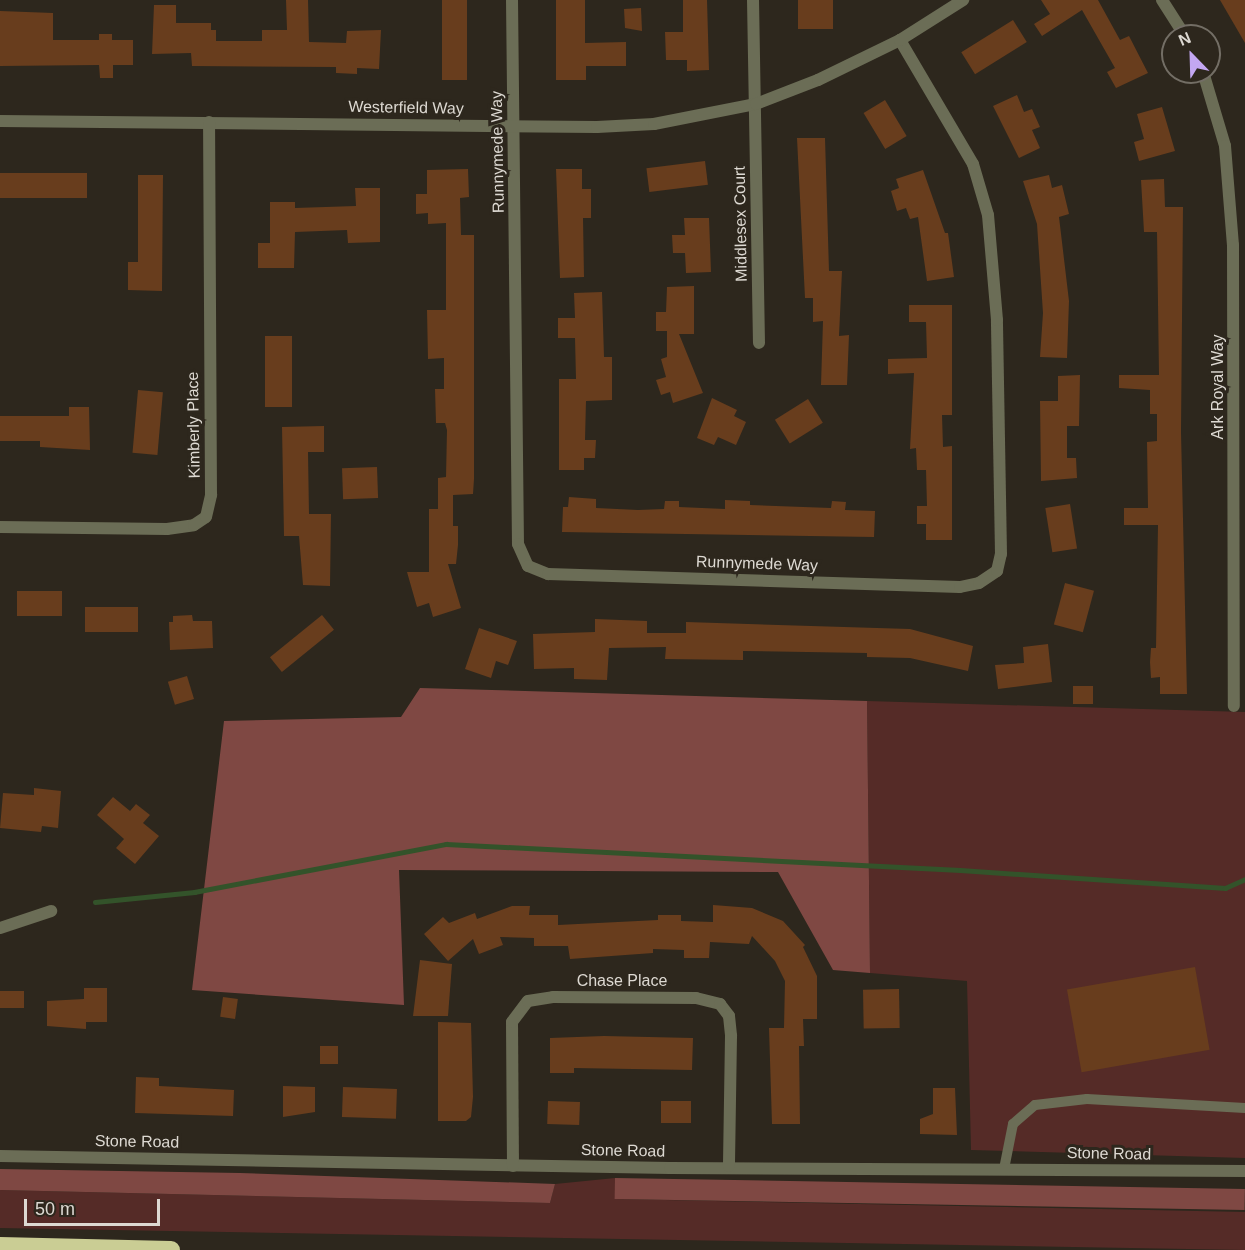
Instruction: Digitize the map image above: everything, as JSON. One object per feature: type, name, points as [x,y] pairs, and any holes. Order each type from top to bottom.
[{"type":"highway","points":[[0,1246],[171,1250]]},
{"type":"street","name":"Runnymede Way","points":[[512,0],[518,544],[528,566],[548,574],[960,587],[978,583],[997,571],[1001,554],[994,251],[973,164],[900,40]]},
{"type":"street","name":"Middlesex Court","points":[[753,0],[759,343]]},
{"type":"street","name":"Westerfield Way","points":[[0,121],[514,126],[654,124],[756,104],[900,40],[963,0]]},
{"type":"street","points":[[1162,0],[1177,24]]},
{"type":"street","name":"Ark Royal Way","points":[[1207,84],[1220,120],[1230,182],[1240,600],[1234,706]]},
{"type":"street","name":"Kimberly Place","points":[[0,528],[181,528],[206,517],[211,495],[209,122]]},
{"type":"street","points":[[0,928],[51,911]]},
{"type":"street","name":"Chase Place","points":[[513,1166],[513,1017],[528,1001],[577,998],[696,998],[711,1000],[726,1010],[731,1036],[729,1166]]},
{"type":"street","name":"Stone Road","points":[[0,1156],[513,1166],[1245,1172]]},
{"type":"lane","points":[[1004,1169],[1013,1124],[1035,1105],[1087,1099],[1245,1108]]},
{"type":"shaded area","points":[[420,688],[867,701],[870,973],[833,970],[778,872],[399,870],[404,1005],[192,990],[224,721],[401,717]]},
{"type":"shaded area","points":[[867,701],[1245,712],[1245,1158],[971,1150],[967,981],[870,973]]},
{"type":"shaded area","points":[[0,1169],[240,1173],[555,1184],[550,1203],[0,1190]]},
{"type":"shaded area","points":[[615,1178],[615,1199],[1245,1212],[1245,1250],[0,1228],[0,1190],[550,1203],[555,1184]]},
{"type":"shaded area","points":[[615,1178],[1245,1189],[1245,1210],[615,1199]]},
{"type":"building","points":[[286,0],[308,0],[309,42],[346,43],[347,31],[381,30],[379,69],[357,68],[357,74],[336,73],[336,67],[192,66],[191,53],[152,54],[154,5],[176,5],[176,23],[211,23],[211,30],[216,30],[216,41],[262,41],[262,30],[287,30]]},
{"type":"building","points":[[442,0],[467,0],[467,80],[442,80]]},
{"type":"building","points":[[556,0],[585,0],[585,43],[626,42],[626,66],[586,66],[586,80],[556,80]]},
{"type":"building","points":[[683,0],[707,0],[709,70],[687,71],[687,60],[666,60],[665,32],[683,32]]},
{"type":"building","points":[[798,0],[833,0],[833,29],[798,29]]},
{"type":"building","points":[[1041,0],[1098,0],[1120,40],[1129,36],[1148,73],[1116,88],[1107,72],[1115,68],[1082,10],[1042,36],[1034,24],[1050,14]]},
{"type":"building","points":[[1220,0],[1245,0],[1245,43]]},
{"type":"building","points":[[641,8],[642,31],[625,28],[624,9]]},
{"type":"building","points":[[0,11],[53,13],[53,40],[99,40],[99,34],[112,34],[112,40],[133,40],[133,65],[113,65],[113,78],[100,78],[99,65],[0,66]]},
{"type":"building","points":[[1013,20],[1027,42],[975,74],[961,52]]},
{"type":"building","points":[[1017,95],[1024,112],[1032,109],[1040,127],[1032,130],[1040,148],[1019,158],[993,106]]},
{"type":"building","points":[[885,100],[907,136],[885,149],[864,113]]},
{"type":"building","points":[[1162,107],[1175,151],[1139,161],[1134,142],[1144,139],[1137,114]]},
{"type":"building","points":[[797,138],[825,138],[829,271],[842,271],[839,336],[849,335],[847,385],[821,385],[823,321],[813,322],[813,298],[805,298]]},
{"type":"building","points":[[705,161],[708,185],[649,192],[646,168]]},
{"type":"building","points":[[468,169],[469,197],[460,198],[461,235],[474,235],[473,494],[453,495],[453,526],[458,526],[458,545],[456,564],[448,564],[461,608],[433,617],[429,603],[417,607],[407,572],[429,572],[429,509],[438,509],[438,478],[446,477],[447,430],[445,423],[436,423],[435,389],[444,389],[444,358],[428,359],[427,310],[446,310],[446,223],[428,224],[428,213],[416,214],[416,194],[427,194],[427,170]]},
{"type":"building","points":[[556,169],[582,169],[582,189],[591,189],[591,218],[583,218],[584,277],[560,278]]},
{"type":"building","points":[[923,170],[945,233],[948,233],[954,277],[927,281],[918,217],[910,219],[906,208],[897,211],[891,191],[899,188],[896,179]]},
{"type":"building","points":[[0,173],[87,173],[87,198],[0,198]]},
{"type":"building","points":[[138,175],[163,175],[162,291],[128,290],[128,262],[138,262]]},
{"type":"building","points":[[1049,175],[1052,188],[1062,185],[1069,214],[1059,217],[1069,301],[1067,358],[1040,357],[1043,313],[1037,224],[1023,181]]},
{"type":"building","points":[[1164,179],[1165,207],[1183,207],[1181,432],[1187,694],[1160,694],[1160,677],[1151,678],[1151,648],[1156,648],[1158,525],[1124,525],[1124,508],[1148,508],[1147,442],[1157,441],[1157,414],[1150,414],[1150,390],[1119,388],[1119,375],[1159,375],[1157,232],[1144,232],[1141,180]]},
{"type":"building","points":[[355,188],[380,188],[380,242],[348,243],[347,230],[295,232],[294,268],[258,268],[258,243],[270,243],[270,202],[295,202],[295,208],[356,206]]},
{"type":"building","points":[[684,218],[709,218],[711,272],[686,273],[685,253],[673,253],[672,235],[685,235]]},
{"type":"building","points":[[694,286],[694,334],[679,334],[703,393],[673,403],[670,392],[661,395],[656,380],[666,377],[661,359],[667,357],[667,331],[656,331],[656,312],[666,312],[667,287]]},
{"type":"building","points":[[602,292],[604,357],[612,357],[612,400],[586,401],[585,440],[596,440],[595,458],[584,458],[584,470],[559,470],[559,379],[576,379],[575,338],[558,338],[558,318],[575,318],[574,293]]},
{"type":"building","points":[[909,305],[952,305],[952,415],[942,415],[943,447],[952,446],[952,540],[926,540],[926,524],[917,524],[917,506],[927,506],[926,470],[917,470],[916,448],[910,449],[914,373],[888,374],[888,359],[927,358],[926,322],[909,322]]},
{"type":"building","points":[[265,336],[292,336],[292,407],[265,407]]},
{"type":"building","points":[[1080,375],[1079,426],[1067,426],[1067,458],[1076,458],[1077,478],[1041,481],[1040,401],[1058,401],[1058,376]]},
{"type":"building","points":[[138,390],[163,392],[157,455],[133,453]]},
{"type":"building","points":[[712,398],[737,410],[734,416],[746,422],[736,445],[718,437],[714,445],[697,438]]},
{"type":"building","points":[[808,399],[823,423],[790,443],[775,420]]},
{"type":"building","points":[[69,407],[89,407],[90,450],[40,447],[40,441],[0,441],[0,416],[69,416]]},
{"type":"building","points":[[324,426],[324,452],[308,452],[309,514],[331,514],[330,586],[303,585],[299,536],[284,536],[282,427]]},
{"type":"building","points":[[377,467],[378,498],[343,499],[342,468]]},
{"type":"building","points":[[569,497],[596,499],[596,508],[638,510],[664,509],[665,501],[679,501],[679,507],[725,509],[725,500],[750,501],[750,505],[831,508],[832,501],[846,502],[845,510],[875,511],[874,537],[562,532],[563,507],[568,507]]},
{"type":"building","points":[[1070,504],[1077,548],[1052,552],[1045,508]]},
{"type":"building","points":[[1065,583],[1094,591],[1083,632],[1054,625]]},
{"type":"building","points":[[17,591],[62,591],[62,616],[17,616]]},
{"type":"building","points":[[85,607],[138,607],[138,632],[85,632]]},
{"type":"building","points":[[192,615],[193,621],[212,621],[213,648],[170,650],[169,622],[173,622],[173,616]]},
{"type":"building","points":[[322,615],[334,630],[282,672],[270,657]]},
{"type":"building","points":[[595,619],[647,621],[647,633],[686,633],[686,622],[910,629],[973,646],[968,671],[910,658],[867,657],[867,653],[743,651],[743,660],[665,659],[666,647],[609,648],[607,680],[574,679],[574,668],[534,669],[533,634],[595,632]]},
{"type":"building","points":[[479,628],[517,641],[508,665],[496,661],[491,678],[465,669]]},
{"type":"building","points":[[1048,644],[1052,682],[998,689],[995,665],[1024,663],[1023,647]]},
{"type":"building","points":[[187,676],[194,699],[175,705],[168,682]]},
{"type":"building","points":[[1073,686],[1093,686],[1093,704],[1073,704]]},
{"type":"building","points":[[34,788],[61,791],[58,828],[42,826],[41,832],[0,828],[3,793],[34,795]]},
{"type":"building","points":[[113,797],[130,811],[136,804],[150,815],[143,823],[159,836],[135,864],[116,848],[124,839],[97,815]]},
{"type":"building","points":[[713,905],[752,908],[783,921],[805,945],[803,947],[817,976],[817,1019],[803,1019],[804,1046],[799,1046],[800,1124],[772,1124],[769,1028],[784,1028],[785,981],[775,961],[752,936],[749,944],[710,942],[709,958],[684,958],[684,950],[653,949],[653,953],[570,959],[568,946],[534,946],[534,938],[500,937],[503,945],[479,954],[473,939],[448,961],[424,934],[443,917],[449,923],[475,913],[477,919],[512,906],[530,906],[529,915],[558,915],[558,925],[658,920],[658,915],[681,915],[681,921],[713,922]]},
{"type":"building","points":[[420,960],[452,964],[448,1016],[413,1016]]},
{"type":"building","points":[[1195,967],[1210,1050],[1082,1072],[1067,990]]},
{"type":"building","points":[[84,988],[107,988],[107,1022],[86,1022],[86,1029],[47,1026],[47,1001],[84,999]]},
{"type":"building","points":[[899,989],[900,1028],[864,1029],[863,990]]},
{"type":"building","points":[[0,991],[24,991],[24,1008],[0,1008]]},
{"type":"building","points":[[223,997],[238,999],[235,1019],[220,1017]]},
{"type":"building","points":[[438,1022],[471,1023],[473,1097],[471,1117],[466,1121],[438,1121]]},
{"type":"building","points":[[604,1036],[693,1038],[692,1070],[574,1068],[574,1073],[550,1073],[550,1038]]},
{"type":"building","points":[[320,1046],[338,1046],[338,1064],[320,1064]]},
{"type":"building","points":[[136,1077],[159,1078],[159,1086],[234,1090],[233,1116],[135,1113]]},
{"type":"building","points":[[283,1086],[315,1087],[315,1112],[283,1117]]},
{"type":"building","points":[[343,1087],[397,1089],[396,1119],[342,1117]]},
{"type":"building","points":[[933,1088],[955,1088],[957,1135],[920,1134],[920,1119],[933,1114]]},
{"type":"building","points":[[548,1101],[580,1102],[579,1125],[547,1124]]},
{"type":"building","points":[[661,1101],[691,1101],[691,1123],[661,1123]]},
{"type":"waterway","points":[[95,902],[194,892],[446,844],[960,870],[1225,888],[1245,879]]}]
